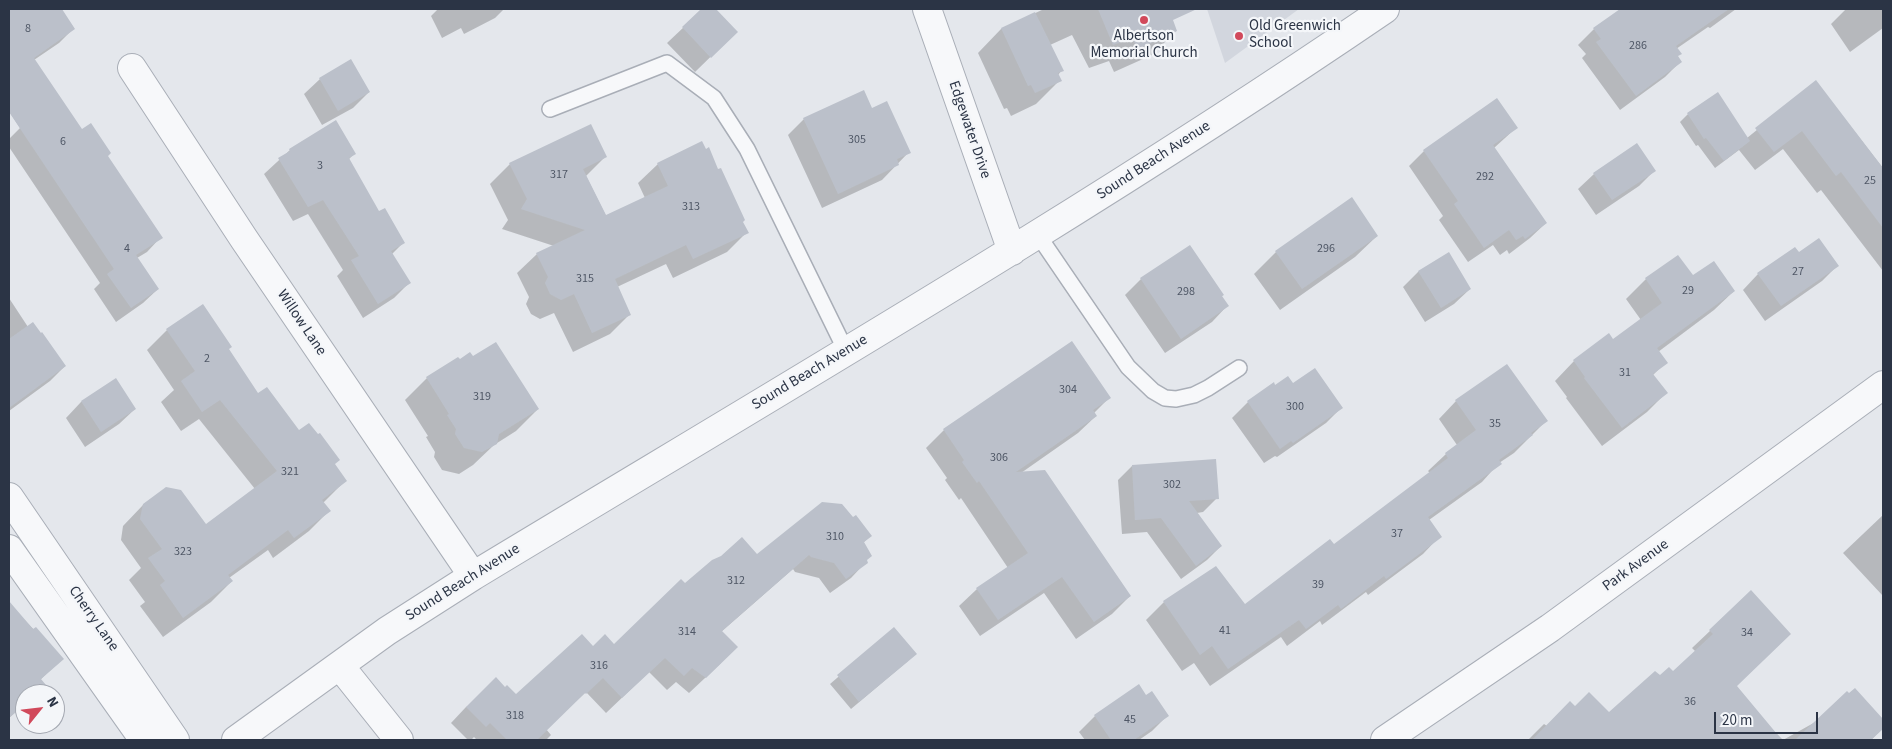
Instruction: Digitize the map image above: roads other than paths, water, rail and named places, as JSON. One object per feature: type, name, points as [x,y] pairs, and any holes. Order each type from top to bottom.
[{"type":"street","name":"Edgewater Drive","points":[[927,9],[1012,251]]},
{"type":"street","name":"Sound Beach Avenue","points":[[236,740],[387,631],[473,576],[1038,235],[1278,82],[1385,9]]},
{"type":"street","name":"Willow Lane","points":[[132,68],[244,239],[473,576]]},
{"type":"street","name":"Park Avenue","points":[[1385,740],[1550,628],[1883,385]]},
{"type":"street","name":"Cherry Lane","points":[[9,497],[176,740]]},
{"type":"street","name":"Cherry Lane","points":[[9,549],[144,740]]},
{"type":"street","points":[[340,666],[400,740]]},
{"type":"lane","points":[[550,109],[667,63],[714,98],[747,149],[846,351]]},
{"type":"lane","points":[[1038,235],[1128,367],[1153,391],[1165,398],[1176,399],[1194,395],[1239,368]]},
{"type":"place","name":"Albertson Memorial Church","points":[[1144,20]]},
{"type":"place","name":"Old Greenwich School","points":[[1239,36]]}]
